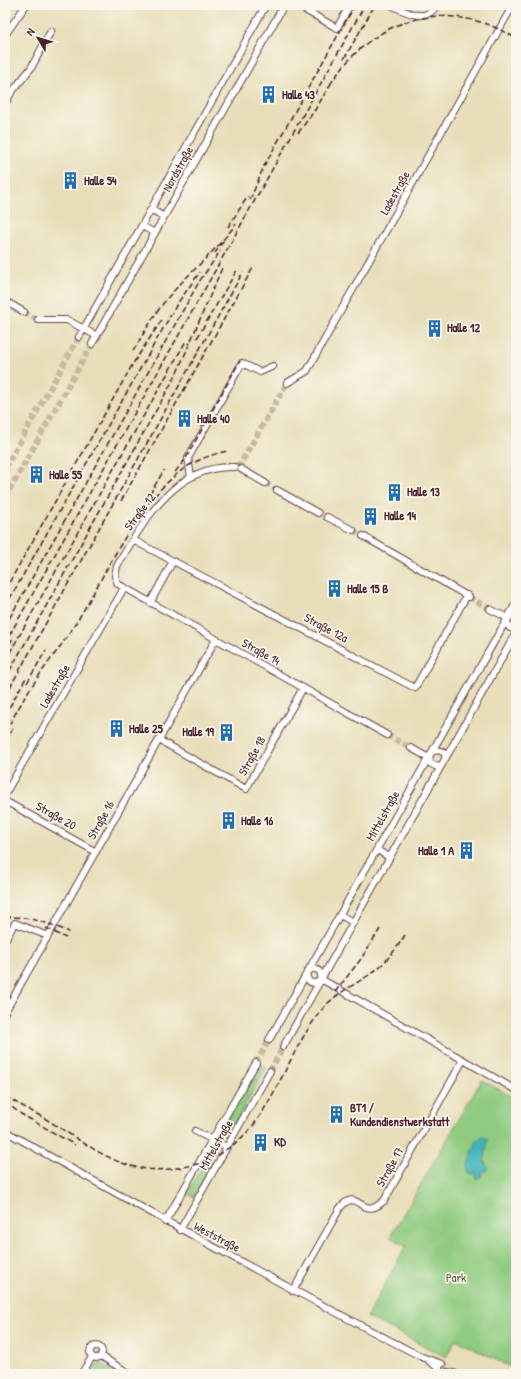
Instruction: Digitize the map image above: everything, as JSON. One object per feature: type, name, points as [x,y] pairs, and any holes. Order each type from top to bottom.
[{"type":"street","points":[[5,35],[26,5]]},
{"type":"street","name":"Nordstraße","points":[[79,337],[266,5]]},
{"type":"street","name":"Nordstraße","points":[[92,344],[284,5]]},
{"type":"street","points":[[296,5],[337,28],[350,5]]},
{"type":"street","points":[[391,5],[409,14],[424,16],[432,12],[437,5]]},
{"type":"street","name":"Ladestraße","points":[[287,383],[307,371],[513,5]]},
{"type":"street","points":[[5,104],[11,93],[31,68],[51,31]]},
{"type":"street","points":[[152,209],[164,217]]},
{"type":"street","points":[[142,226],[155,233]]},
{"type":"street","points":[[5,301],[24,312]]},
{"type":"street","points":[[38,320],[67,320],[97,336]]},
{"type":"street","points":[[191,477],[188,458],[242,363],[260,372],[273,366]]},
{"type":"street","name":"Straße 12","points":[[124,588],[118,584],[115,576],[117,566],[152,509],[176,486],[208,469],[238,468],[265,483]]},
{"type":"street","points":[[277,490],[318,512]]},
{"type":"street","points":[[327,517],[353,530]]},
{"type":"street","name":"Straße 12a","points":[[133,540],[415,688],[468,596],[363,536]]},
{"type":"street","points":[[150,603],[173,561]]},
{"type":"street","name":"Ladestraße","points":[[5,794],[124,588]]},
{"type":"street","name":"Straße 14","points":[[124,588],[387,735]]},
{"type":"street","name":"Mittelstraße","points":[[269,1040],[516,603]]},
{"type":"street","points":[[490,609],[508,618]]},
{"type":"street","points":[[516,614],[512,614],[506,622],[508,626],[516,628]]},
{"type":"street","points":[[283,1047],[516,633]]},
{"type":"street","name":"Straße 16","points":[[5,1012],[216,639]]},
{"type":"street","name":"Straße 18","points":[[159,740],[246,789],[304,688]]},
{"type":"street","points":[[411,748],[429,758],[431,764],[435,766],[441,765]]},
{"type":"street","points":[[433,751],[442,751],[445,754],[445,758]]},
{"type":"street","name":"Straße 20","points":[[5,801],[96,852]]},
{"type":"street","points":[[377,850],[389,857]]},
{"type":"street","points":[[340,915],[352,922]]},
{"type":"street","points":[[5,940],[15,923],[48,936]]},
{"type":"street","points":[[312,969],[317,969],[321,974],[321,979],[316,983],[310,982],[307,978],[307,973],[312,969]]},
{"type":"street","points":[[321,979],[516,1090]]},
{"type":"street","name":"Straße 17","points":[[293,1291],[340,1208],[346,1201],[353,1200],[367,1207],[375,1207],[384,1201],[463,1060]]},
{"type":"street","name":"Mittelstraße","points":[[165,1222],[256,1063]]},
{"type":"street","name":"Mittelstraße","points":[[180,1230],[270,1071]]},
{"type":"street","name":"Weststraße","points":[[5,1131],[165,1222],[293,1291],[441,1366]]},
{"type":"street","points":[[195,1131],[227,1147]]},
{"type":"street","points":[[92,1357],[90,1351],[95,1346],[101,1349],[101,1356]]},
{"type":"street","points":[[92,1357],[98,1358],[101,1356],[130,1374]]},
{"type":"street","points":[[81,1374],[92,1357]]},
{"type":"green space","points":[[259,1064],[266,1068],[228,1136],[225,1137],[221,1132]]},
{"type":"green space","name":"Park","points":[[482,1080],[516,1099],[516,1370],[456,1339],[446,1357],[367,1317],[406,1246],[390,1237]]},
{"type":"green space","points":[[215,1159],[194,1197],[187,1193],[203,1165]]},
{"type":"green space","points":[[100,1362],[113,1370],[117,1374],[85,1374]]},
{"type":"water","points":[[482,1136],[488,1139],[484,1162],[488,1167],[487,1171],[482,1172],[482,1176],[476,1179],[475,1173],[469,1173],[467,1166],[477,1141]]},
{"type":"tunnel","points":[[24,312],[38,320]]},
{"type":"tunnel","points":[[5,468],[79,337]]},
{"type":"tunnel","points":[[5,498],[92,344]]},
{"type":"tunnel","points":[[238,468],[287,383]]},
{"type":"tunnel","points":[[265,483],[277,490]]},
{"type":"tunnel","points":[[353,530],[363,536]]},
{"type":"tunnel","points":[[469,597],[490,609]]},
{"type":"tunnel","points":[[387,735],[411,748]]},
{"type":"tunnel","points":[[256,1063],[269,1040]]},
{"type":"tunnel","points":[[270,1071],[283,1047]]},
{"type":"tunnel","points":[[442,1364],[450,1369]]},
{"type":"railway","points":[[250,200],[264,166],[355,5]]},
{"type":"railway","points":[[5,643],[365,5]]},
{"type":"railway","points":[[344,59],[375,5]]},
{"type":"railway","points":[[330,85],[343,67],[358,51],[374,38],[411,20],[432,17],[454,17],[486,24],[516,38]]},
{"type":"railway","points":[[298,133],[315,110],[333,80]]},
{"type":"railway","points":[[228,227],[248,196]]},
{"type":"railway","points":[[133,351],[165,301],[236,224]]},
{"type":"railway","points":[[215,253],[224,240]]},
{"type":"railway","points":[[5,626],[199,282],[221,250]]},
{"type":"railway","points":[[121,501],[254,266]]},
{"type":"railway","points":[[5,679],[176,375],[222,268]]},
{"type":"railway","points":[[197,338],[237,270]]},
{"type":"railway","points":[[5,607],[177,304],[200,272]]},
{"type":"railway","points":[[5,696],[243,272]]},
{"type":"railway","points":[[5,590],[134,362],[163,318]]},
{"type":"railway","points":[[5,661],[186,341]]},
{"type":"railway","points":[[175,472],[185,460],[240,361]]},
{"type":"railway","points":[[5,732],[32,686],[74,626],[124,539],[153,498],[188,466],[207,457],[227,451]]},
{"type":"railway","points":[[145,502],[164,470]]},
{"type":"railway","points":[[5,652],[13,638]]},
{"type":"railway","points":[[27,683],[46,650]]},
{"type":"railway","points":[[5,715],[27,676]]},
{"type":"railway","points":[[5,741],[13,728]]},
{"type":"railway","points":[[5,917],[38,921],[69,932]]},
{"type":"railway","points":[[46,928],[66,938]]},
{"type":"railway","points":[[335,992],[361,959],[380,929]]},
{"type":"railway","points":[[5,1096],[46,1119],[99,1152],[125,1164],[154,1170],[170,1169],[201,1163],[226,1150],[250,1129],[264,1110],[293,1055],[317,1016],[335,997],[380,967],[405,935]]},
{"type":"railway","points":[[5,1102],[21,1114],[75,1145]]},
{"type":"place","name":"Halle 43","points":[[269,95]]},
{"type":"place","name":"Halle 54","points":[[71,181]]},
{"type":"place","name":"Halle 12","points":[[434,328]]},
{"type":"place","name":"Halle 40","points":[[184,419]]},
{"type":"place","name":"Halle 55","points":[[36,475]]},
{"type":"place","name":"Halle 13","points":[[394,492]]},
{"type":"place","name":"Halle 14","points":[[371,516]]},
{"type":"place","name":"Halle 15 B","points":[[334,589]]},
{"type":"place","name":"Halle 25","points":[[116,729]]},
{"type":"place","name":"Halle 19","points":[[227,732]]},
{"type":"place","name":"Halle 16","points":[[228,821]]},
{"type":"place","name":"Halle 1 A","points":[[467,851]]},
{"type":"place","name":"BT1 / Kundendienstwerkstatt","points":[[337,1115]]},
{"type":"place","name":"KD","points":[[261,1142]]}]
